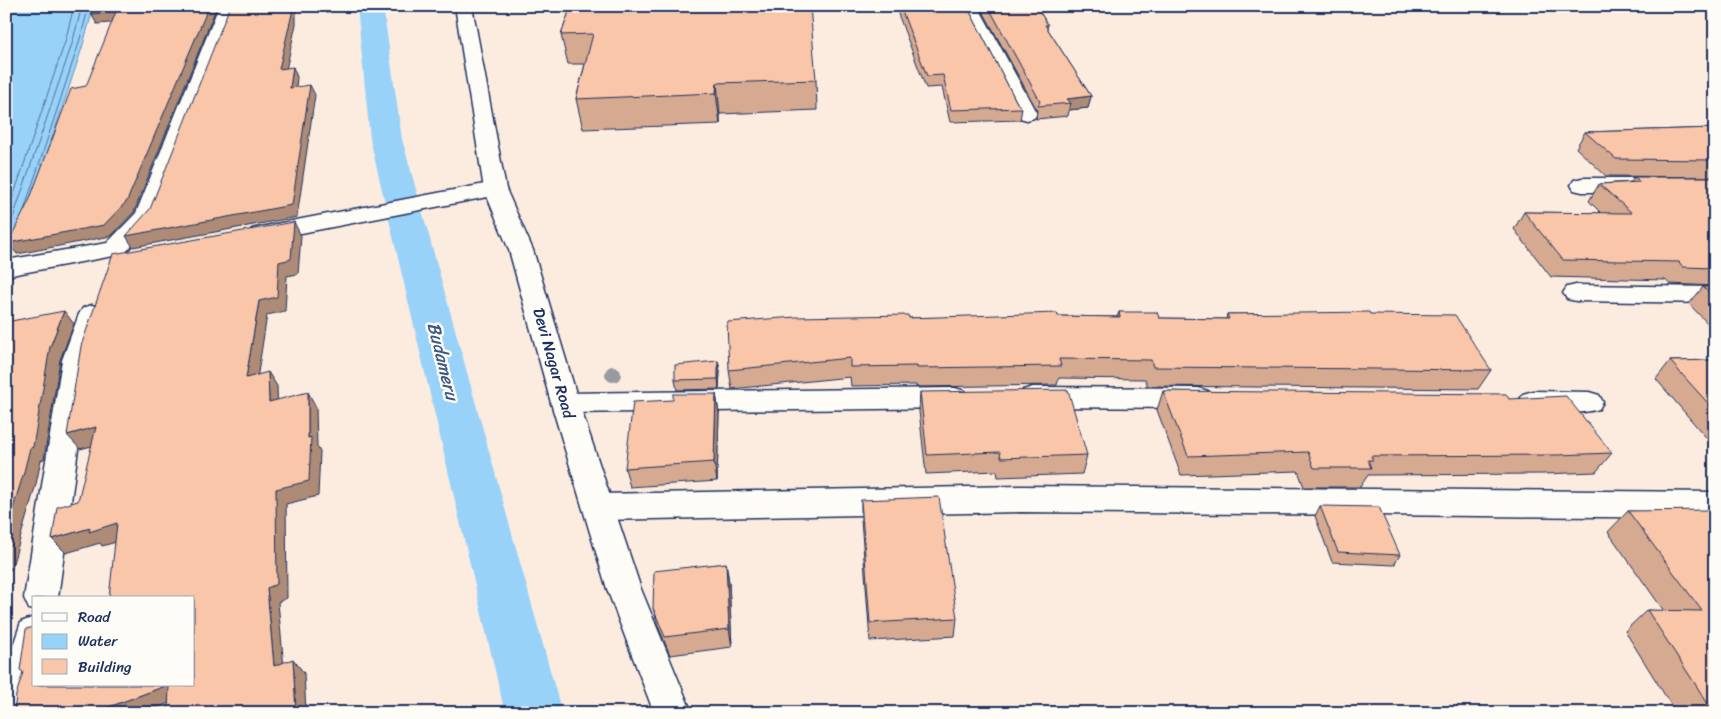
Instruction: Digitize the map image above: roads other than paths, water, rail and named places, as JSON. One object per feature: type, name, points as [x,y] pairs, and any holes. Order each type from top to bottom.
[{"type":"street","points":[[41,596],[76,360],[114,267],[147,215],[228,6]]},
{"type":"street","name":"Devi Nagar Road","points":[[463,6],[495,189],[521,250],[565,403],[600,507],[624,589],[673,713]]},
{"type":"street","points":[[969,6],[1026,114]]},
{"type":"street","points":[[1582,185],[1658,185]]},
{"type":"street","points":[[237,238],[495,189]]},
{"type":"street","points":[[6,268],[34,264],[114,267]]},
{"type":"street","points":[[1576,293],[1715,295]]},
{"type":"street","points":[[565,403],[994,398],[1222,398]]},
{"type":"street","points":[[1510,401],[1589,402]]},
{"type":"street","points":[[600,507],[1022,499],[1715,505]]},
{"type":"street","points":[[11,713],[32,640]]},
{"type":"water","points":[[7,6],[94,6],[82,48],[16,247],[6,249]]},
{"type":"waterway","name":"Budameru","points":[[370,6],[386,139],[534,713]]}]
